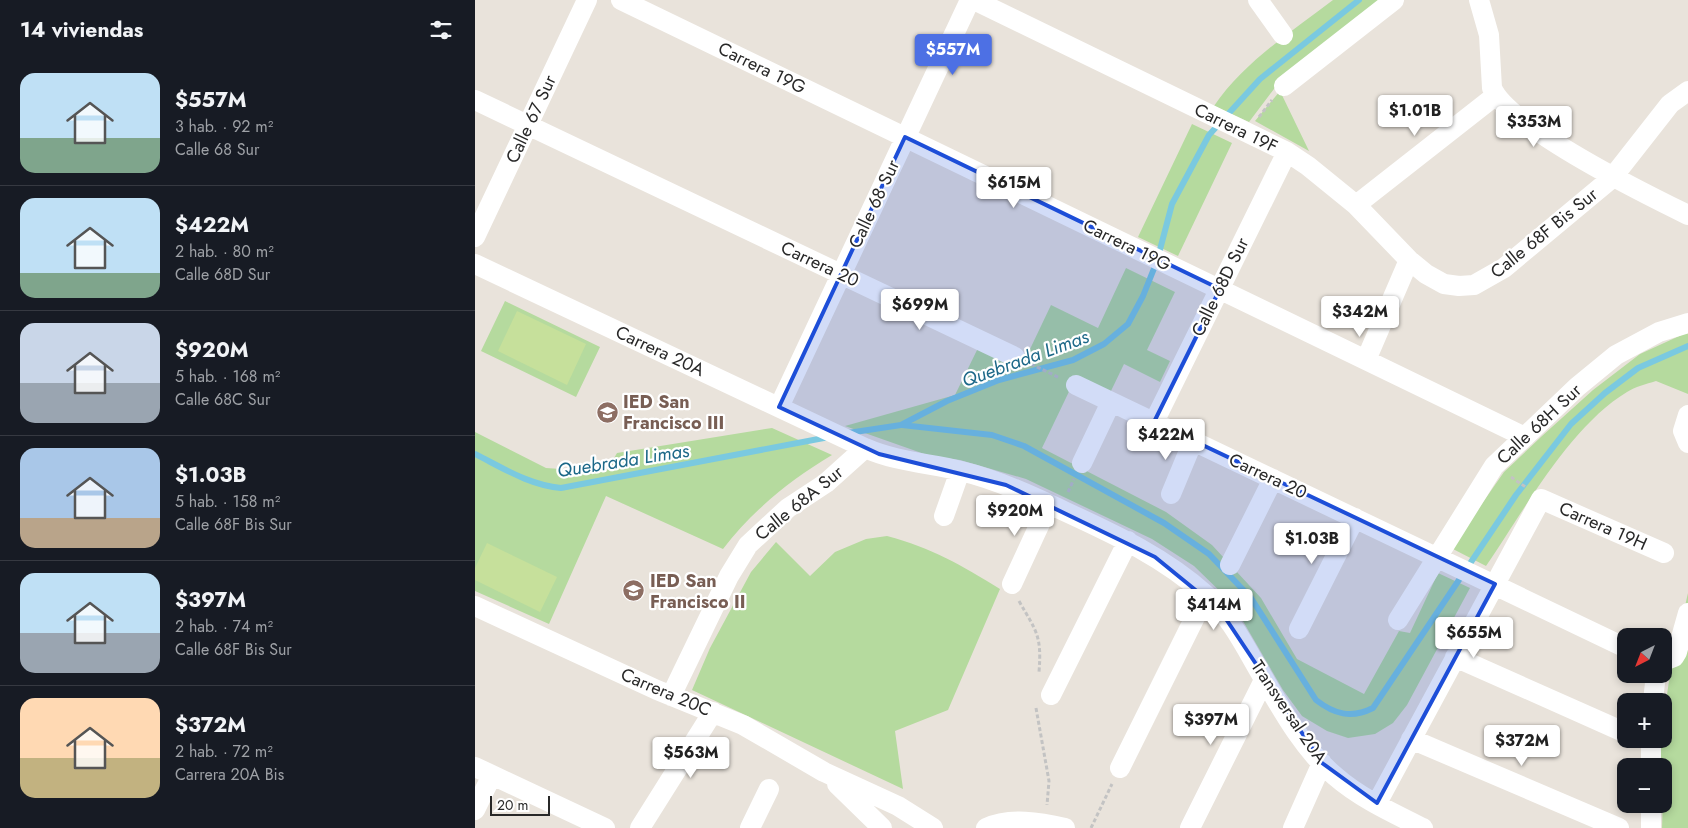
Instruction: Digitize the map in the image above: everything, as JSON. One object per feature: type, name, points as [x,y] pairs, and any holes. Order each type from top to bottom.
[{"type":"street","name":"Calle 67 Sur","points":[[475,237],[587,0]]},
{"type":"street","name":"Carrera 19G","points":[[621,0],[1525,437]]},
{"type":"street","name":"Calle 68 Sur","points":[[779,407],[905,137],[972,0]]},
{"type":"street","name":"Carrera 19F","points":[[972,0],[1287,152],[1308,166],[1356,205],[1409,260],[1426,274],[1444,284],[1474,285]]},
{"type":"street","points":[[1258,0],[1283,34]]},
{"type":"street","points":[[1284,86],[1394,0]]},
{"type":"street","points":[[1479,0],[1489,36],[1492,88],[1495,96],[1511,111],[1539,131],[1612,178],[1688,215]]},
{"type":"street","name":"Calle 68F Bis Sur","points":[[1474,285],[1504,268],[1612,178],[1670,104],[1688,91]]},
{"type":"street","points":[[1356,205],[1495,96]]},
{"type":"street","name":"Carrera 20","points":[[475,100],[1015,356]]},
{"type":"street","name":"Calle 68D Sur","points":[[1154,422],[1287,152]]},
{"type":"street","points":[[1366,360],[1409,260]]},
{"type":"street","name":"Carrera 20A","points":[[475,264],[858,444],[910,463],[960,471]]},
{"type":"street","name":"Calle 68H Sur","points":[[1398,620],[1446,560],[1494,466],[1577,386],[1616,355],[1659,332],[1688,323]]},
{"type":"street","name":"Carrera 20","points":[[1076,385],[1446,560],[1617,644]]},
{"type":"street","points":[[1082,463],[1111,402]]},
{"type":"street","points":[[1688,415],[1683,431],[1688,443]]},
{"type":"street","points":[[1171,494],[1193,441]]},
{"type":"street","name":"Calle 68A Sur","points":[[671,696],[729,576],[748,545],[788,508],[826,483],[858,444]]},
{"type":"street","points":[[944,516],[960,471]]},
{"type":"street","name":"Transversal 20A","points":[[960,471],[1006,485],[1128,541],[1155,557],[1206,595],[1220,610],[1241,639],[1264,680],[1322,764],[1336,777],[1377,803],[1395,822],[1423,828]]},
{"type":"street","points":[[1230,565],[1273,478]]},
{"type":"street","name":"Carrera 19H","points":[[1486,580],[1541,499],[1664,553]]},
{"type":"street","points":[[1012,584],[1049,504]]},
{"type":"street","points":[[1299,629],[1355,518]]},
{"type":"street","points":[[1051,695],[1128,541]]},
{"type":"street","points":[[1377,803],[1455,657],[1486,580]]},
{"type":"street","points":[[1121,768],[1206,595]]},
{"type":"street","name":"Carrera 20C","points":[[475,606],[671,696],[713,712],[759,733],[824,772],[898,806],[933,828]]},
{"type":"street","points":[[1673,657],[1677,652],[1688,613]]},
{"type":"street","points":[[1455,657],[1617,728]]},
{"type":"street","points":[[1190,828],[1264,680]]},
{"type":"street","points":[[640,828],[713,712]]},
{"type":"street","points":[[1411,739],[1619,828]]},
{"type":"street","points":[[1293,828],[1322,764]]},
{"type":"street","points":[[475,810],[483,771],[605,828]]},
{"type":"street","points":[[824,772],[882,828]]},
{"type":"street","points":[[751,828],[769,789]]},
{"type":"street","points":[[1651,813],[1651,828]]},
{"type":"street","points":[[986,828],[995,824],[1012,822],[1045,823],[1065,828]]},
{"type":"path","points":[[1238,129],[1284,86]]},
{"type":"path","points":[[1015,356],[1076,385]]},
{"type":"path","points":[[1091,828],[1121,768]]},
{"type":"highlighted area","points":[[905,137],[1220,289],[1154,422],[1495,584],[1377,803],[1322,763],[1220,610],[1155,557],[1006,485],[879,454],[779,407]]},
{"type":"green space","points":[[1333,0],[1384,0],[1280,81],[1249,122],[1214,106],[1239,75],[1285,36]]},
{"type":"green space","points":[[1280,91],[1309,151],[1255,121]]},
{"type":"green space","points":[[1192,124],[1232,143],[1178,256],[1138,237]]},
{"type":"green space","points":[[1126,268],[1175,292],[1147,350],[1170,361],[1160,382],[1124,364],[1110,393],[1076,377],[1042,448],[1166,512],[1212,545],[1261,598],[1297,659],[1364,694],[1399,631],[1410,633],[1438,573],[1470,588],[1407,705],[1393,723],[1375,734],[1348,738],[1327,731],[1302,716],[1283,690],[1233,604],[1194,566],[1152,539],[1026,479],[960,460],[930,456],[845,426],[955,395],[978,348],[1021,368],[1051,305],[1098,328]]},
{"type":"green space","points":[[505,301],[600,347],[576,397],[481,351]]},
{"type":"green space","points":[[517,311],[586,344],[567,385],[498,351]]},
{"type":"green space","points":[[1688,332],[1688,394],[1656,381],[1627,392],[1606,407],[1567,448],[1532,496],[1486,566],[1451,548],[1504,472],[1542,436],[1593,390],[1640,354]]},
{"type":"green space","points":[[772,428],[832,455],[801,475],[773,497],[747,521],[723,549],[606,496],[549,624],[475,591],[475,432],[546,468],[606,472],[617,453]]},
{"type":"green space","points":[[887,536],[946,558],[1000,589],[948,710],[895,731],[903,789],[692,690],[710,648],[751,572],[776,542],[810,576],[835,552],[866,539]]},
{"type":"green space","points":[[487,543],[557,577],[540,612],[475,580],[475,568]]},
{"type":"green space","points":[[1688,593],[1688,828],[1662,828],[1662,813],[1672,813],[1672,758],[1660,758],[1660,748],[1672,748],[1672,693],[1667,693],[1669,683],[1673,682],[1673,662]]},
{"type":"waterway","name":"Quebrada Limas","points":[[848,433],[901,425],[947,401],[999,380],[1073,360],[1104,344],[1128,324],[1143,296],[1157,261],[1172,204],[1209,135],[1260,79],[1359,0]]},
{"type":"waterway","points":[[902,425],[992,435],[1024,446],[1164,523],[1209,554],[1251,598],[1316,700],[1336,712],[1350,714],[1373,708],[1516,495],[1571,424],[1605,393],[1638,368],[1688,346]]},
{"type":"waterway","name":"Quebrada Limas","points":[[475,454],[527,480],[561,488],[829,437]]},
{"type":"place","name":"IED San Francisco III","points":[[607,412]]},
{"type":"place","name":"IED San Francisco II","points":[[634,591]]}]
